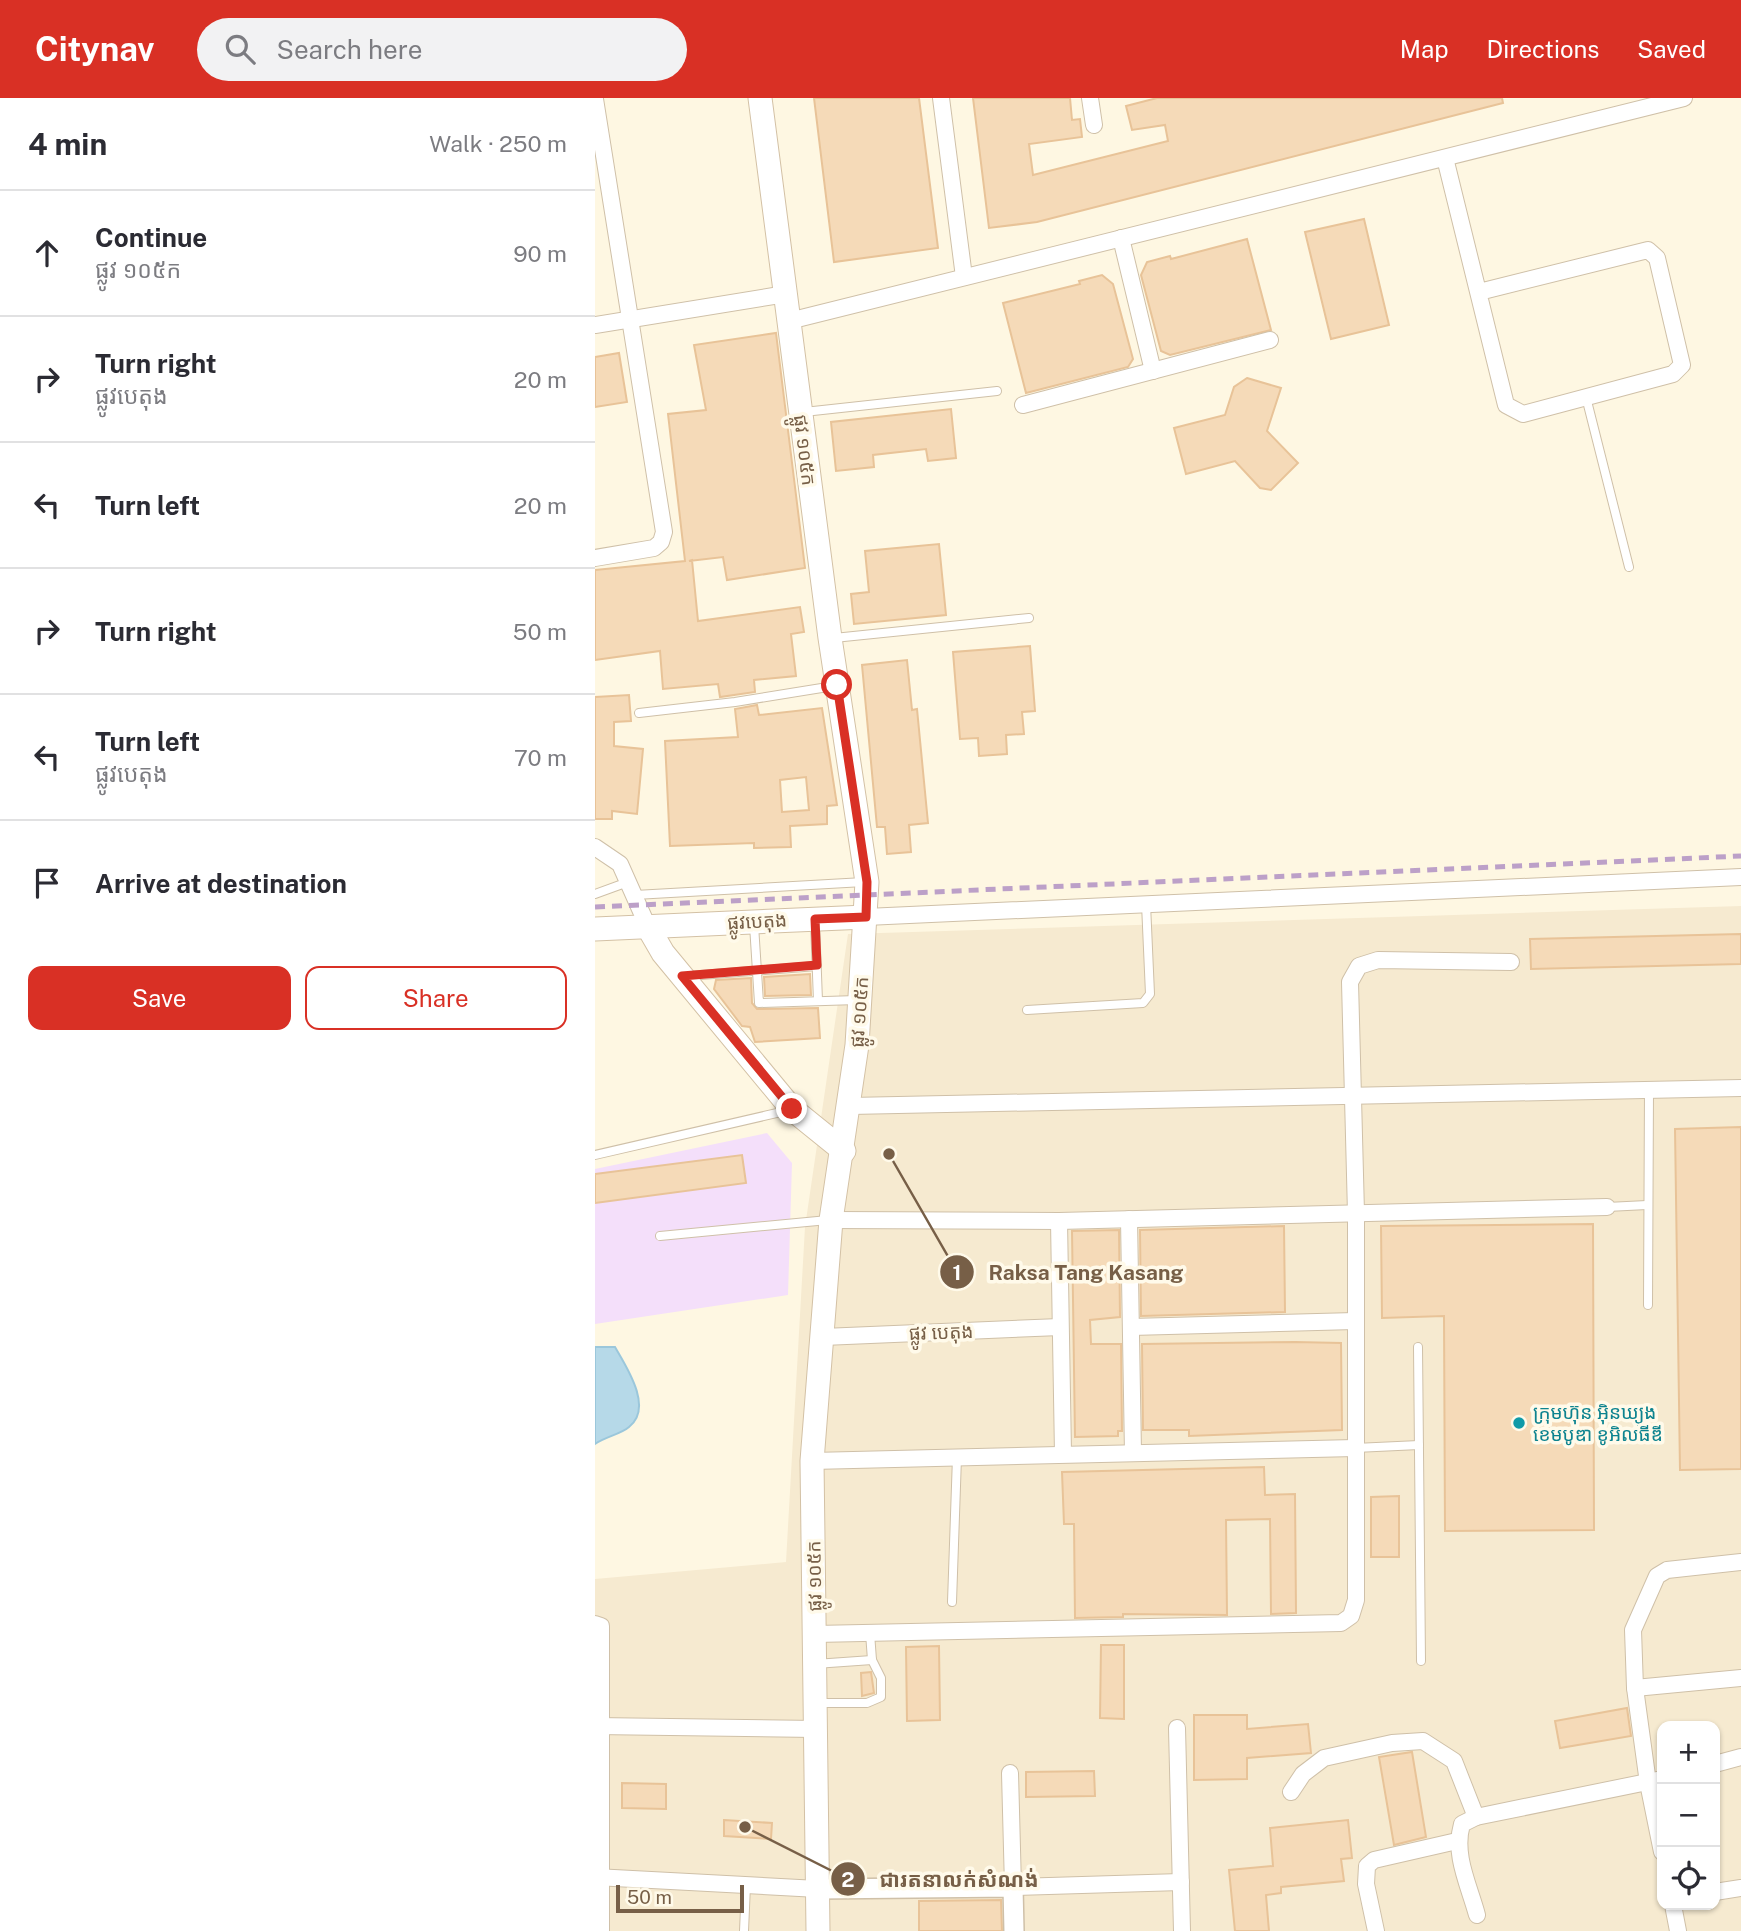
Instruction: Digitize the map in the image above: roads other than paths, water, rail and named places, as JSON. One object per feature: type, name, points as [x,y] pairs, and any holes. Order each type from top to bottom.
[{"type":"main road","name":"ផ្លូវ ១០៥ក","points":[[760,98],[830,638],[867,882],[850,1106],[831,1220],[812,1461],[818,1931]]},
{"type":"main road","name":"ផ្លូវបេតុង","points":[[595,929],[866,917]]},
{"type":"main road","points":[[648,926],[663,953],[792,1109],[843,1151]]},
{"type":"street","points":[[941,98],[964,277]]},
{"type":"street","points":[[1090,98],[1094,125]]},
{"type":"street","points":[[789,321],[1684,98]]},
{"type":"street","points":[[595,99],[664,532],[661,542],[654,548],[595,558]]},
{"type":"street","points":[[1445,158],[1506,405],[1523,414],[1673,374],[1682,365],[1654,253],[1644,250],[1479,292]]},
{"type":"street","points":[[1121,238],[1153,371]]},
{"type":"street","points":[[595,325],[786,294]]},
{"type":"street","points":[[1023,405],[1270,340]]},
{"type":"street","points":[[595,847],[620,864],[648,926]]},
{"type":"street","points":[[866,917],[1741,877]]},
{"type":"street","points":[[815,1634],[1341,1623],[1351,1616],[1356,1600],[1356,1213],[1350,982],[1359,966],[1378,960],[1511,962]]},
{"type":"street","points":[[850,1106],[1741,1088]]},
{"type":"street","points":[[831,1220],[1059,1221],[1607,1207]]},
{"type":"street","points":[[1129,1219],[1133,1452]]},
{"type":"street","points":[[1059,1221],[1063,1454]]},
{"type":"street","points":[[1131,1327],[1355,1321]]},
{"type":"street","name":"ផ្លូវ បេតុង","points":[[823,1337],[1060,1327]]},
{"type":"street","points":[[812,1461],[1355,1448]]},
{"type":"street","points":[[1662,1847],[1655,1781],[1635,1688],[1633,1630],[1657,1576],[1667,1570],[1741,1562]]},
{"type":"street","points":[[595,1624],[601,1626],[598,1877],[601,1931]]},
{"type":"street","points":[[1635,1688],[1741,1678]]},
{"type":"street","points":[[599,1726],[816,1729]]},
{"type":"street","points":[[1177,1728],[1182,1931]]},
{"type":"street","points":[[1291,1792],[1303,1774],[1324,1758],[1392,1743],[1423,1741],[1454,1761],[1476,1817]]},
{"type":"street","points":[[1720,1763],[1741,1757]]},
{"type":"street","points":[[1010,1773],[1014,1931]]},
{"type":"street","points":[[1477,1915],[1458,1841],[1462,1824],[1476,1817],[1655,1781]]},
{"type":"street","points":[[1376,1931],[1366,1884],[1367,1866],[1374,1860],[1458,1841]]},
{"type":"street","points":[[598,1877],[818,1889],[1181,1882]]},
{"type":"street","points":[[1720,1891],[1741,1888]]},
{"type":"street","points":[[1674,1910],[1678,1931]]},
{"type":"lane","points":[[801,413],[997,391]]},
{"type":"lane","points":[[1586,397],[1629,567]]},
{"type":"lane","points":[[830,638],[1029,618]]},
{"type":"lane","points":[[639,713],[734,702],[837,685]]},
{"type":"lane","points":[[595,894],[632,888],[867,882]]},
{"type":"lane","points":[[1027,1010],[1143,1003],[1150,995],[1146,904]]},
{"type":"lane","points":[[815,919],[818,1001]]},
{"type":"lane","points":[[754,922],[759,1003],[860,1000]]},
{"type":"lane","points":[[682,976],[817,965]]},
{"type":"lane","points":[[1648,1306],[1649,1090]]},
{"type":"lane","points":[[595,1155],[792,1109]]},
{"type":"lane","points":[[1607,1207],[1647,1205]]},
{"type":"lane","points":[[660,1236],[831,1220]]},
{"type":"lane","points":[[1418,1347],[1421,1661]]},
{"type":"lane","points":[[1355,1448],[1419,1445]]},
{"type":"lane","points":[[953,1602],[957,1457]]},
{"type":"lane","points":[[816,1703],[876,1702],[881,1698],[881,1678],[872,1660],[870,1633]]},
{"type":"lane","points":[[815,1664],[872,1660]]},
{"type":"lane","points":[[744,1931],[746,1885]]},
{"type":"water","points":[[595,1347],[615,1347],[635,1387],[639,1409],[636,1419],[629,1427],[595,1444]]},
{"type":"railway","points":[[595,907],[1741,856]]},
{"type":"place","name":"Raksa Tang Kasang","points":[[889,1154]]},
{"type":"place","name":"ក្រុមហ៊ុន អ៊ិនឃ្យុង ខេមបូឌា ខូអិលធីឌី","points":[[1519,1423]]},
{"type":"place","name":"ជារតនាលក់សំណង់","points":[[745,1827]]}]
